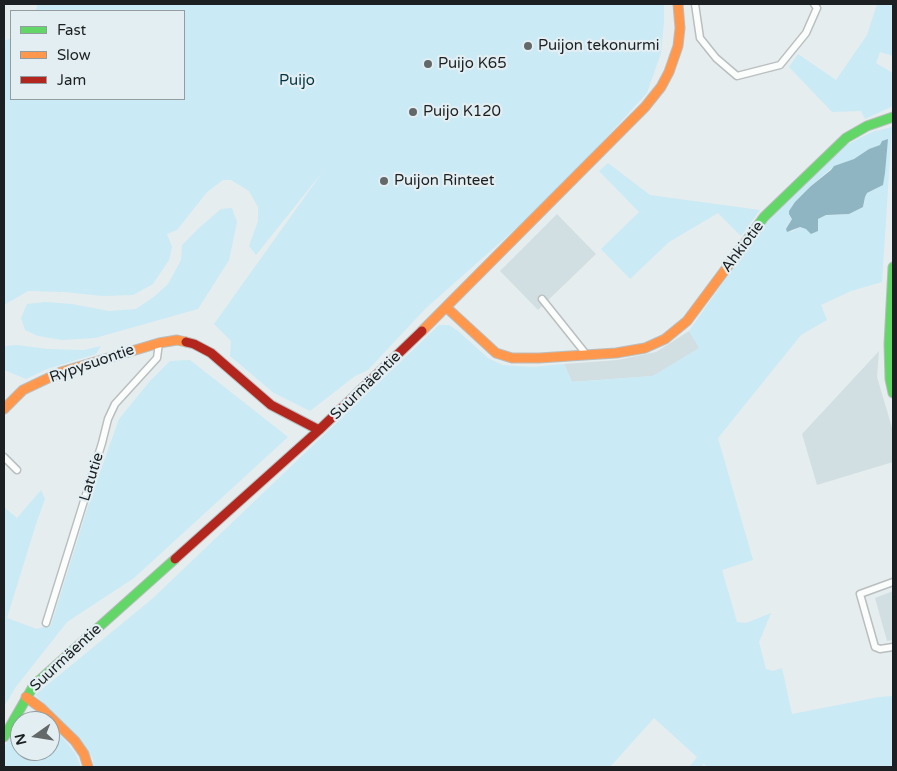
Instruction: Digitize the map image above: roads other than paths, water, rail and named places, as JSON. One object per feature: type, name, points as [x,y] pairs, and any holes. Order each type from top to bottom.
[{"type":"street","name":"Suurmäentie","points":[[4,738],[34,685],[319,430],[446,307],[645,107],[670,72],[678,46],[680,28],[678,4]]},
{"type":"street","points":[[695,4],[700,38],[716,58],[737,76],[780,65],[806,33],[817,8],[814,4]]},
{"type":"street","name":"Ahkiotie","points":[[446,307],[496,353],[512,358],[539,358],[645,348],[665,339],[687,321],[764,217],[846,138],[867,126],[893,116]]},
{"type":"street","points":[[893,267],[889,344],[893,393]]},
{"type":"street","points":[[542,299],[586,354]]},
{"type":"street","name":"Rypysuontie","points":[[4,409],[23,390],[61,372],[159,343],[176,340],[189,343],[211,353],[271,405],[319,430]]},
{"type":"street","name":"Latutie","points":[[46,624],[108,419],[115,404],[157,358],[159,343]]},
{"type":"street","points":[[4,457],[17,470]]},
{"type":"street","points":[[893,582],[860,594],[875,647],[880,650],[893,647]]},
{"type":"street","points":[[26,697],[41,708],[75,741],[84,754],[88,767]]},
{"type":"place","name":"Puijon tekonurmi","points":[[528,46]]},
{"type":"place","name":"Puijo K65","points":[[428,64]]},
{"type":"place","name":"Puijo K120","points":[[413,112]]},
{"type":"place","name":"Puijon Rinteet","points":[[384,181]]},
{"type":"park label","name":"Puijo","points":[[297,81]]}]
